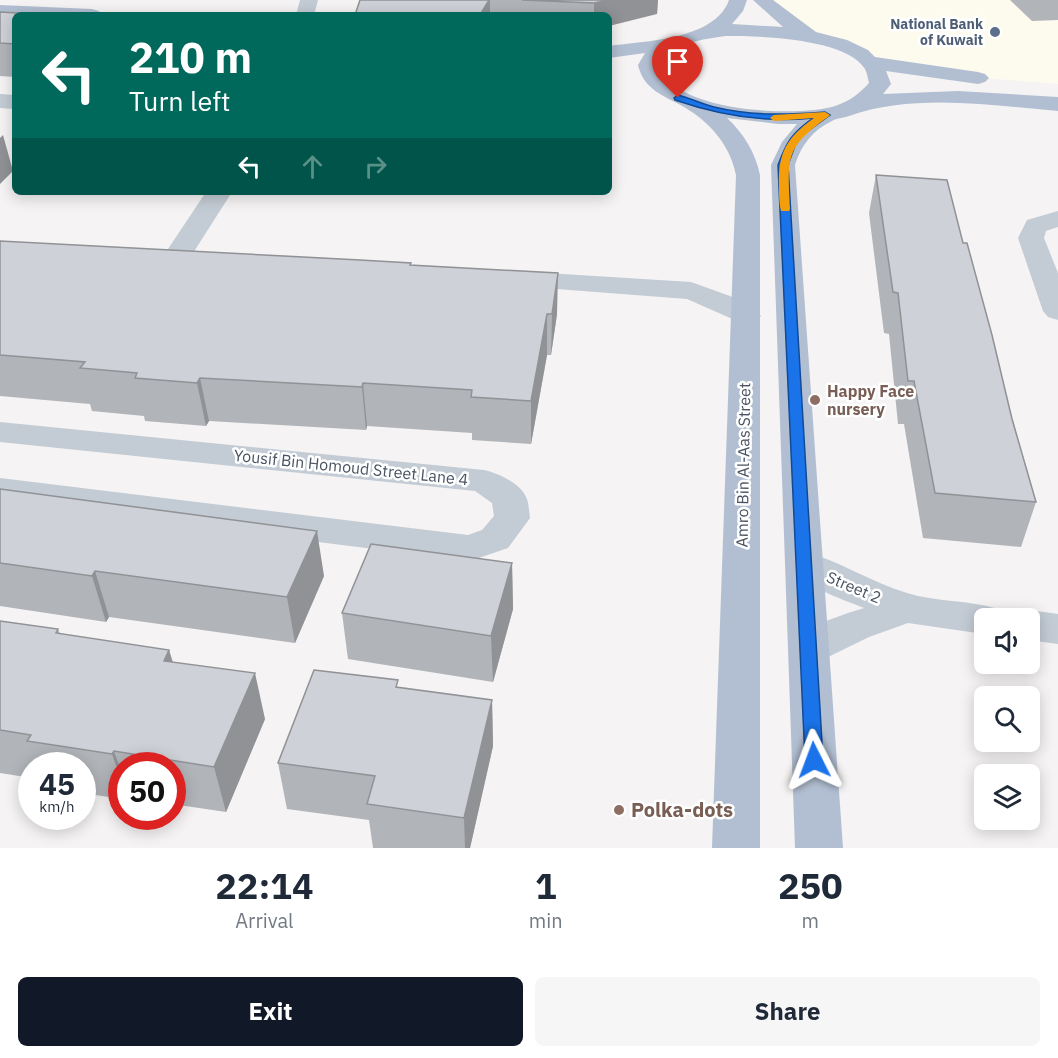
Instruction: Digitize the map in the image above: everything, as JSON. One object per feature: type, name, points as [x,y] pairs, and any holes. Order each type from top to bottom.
[{"type":"main road","points":[[709,32],[728,19],[738,0]]},
{"type":"main road","points":[[762,0],[784,19],[817,38]]},
{"type":"main road","points":[[0,11],[23,12]]},
{"type":"main road","points":[[615,67],[668,44],[709,32],[763,30],[817,38],[848,48],[870,62],[876,69],[880,84],[869,98],[859,104]]},
{"type":"main road","points":[[657,84],[652,76],[650,62],[653,56],[668,44]]},
{"type":"main road","points":[[870,62],[946,75],[1058,84]]},
{"type":"main road","points":[[615,67],[657,84],[693,104],[728,113],[768,118],[825,115],[859,104],[900,98],[946,96],[1058,104]]},
{"type":"main road","name":"Amro Bin Al-Aas Street","points":[[693,104],[733,136],[747,162],[748,176],[736,848]]},
{"type":"main road","points":[[819,848],[783,165],[792,142],[800,132],[825,115]]},
{"type":"street","points":[[176,258],[217,195]]},
{"type":"street","points":[[1058,219],[1039,224],[1034,228],[1031,238],[1058,311]]},
{"type":"street","points":[[487,277],[691,291],[720,302],[746,316]]},
{"type":"street","points":[[691,291],[747,277]]},
{"type":"street","name":"Yousif Bin Homoud Street Lane 4","points":[[0,432],[484,481],[509,498],[512,518],[495,539],[470,548],[0,489]]},
{"type":"street","name":"Street 2","points":[[804,564],[852,588],[906,608],[974,618]]},
{"type":"street","name":"Street 2","points":[[808,650],[855,626],[906,608]]},
{"type":"street","points":[[1040,627],[1058,629]]},
{"type":"shaded area","points":[[762,0],[1058,0],[1058,84],[969,77],[902,68],[817,38]]},
{"type":"building","points":[[360,0],[489,0],[482,12],[356,12]]},
{"type":"building","points":[[522,0],[609,0],[594,3]]},
{"type":"building","points":[[0,12],[12,13],[12,44],[0,43]]},
{"type":"building","points":[[876,175],[947,180],[963,243],[967,243],[1012,419],[1036,502],[935,493],[914,381],[908,381],[898,293],[893,292]]},
{"type":"building","points":[[0,241],[558,273],[552,314],[547,314],[531,401],[471,397],[472,390],[363,383],[362,387],[200,378],[197,383],[135,378],[137,373],[80,368],[85,362],[0,355]]},
{"type":"building","points":[[0,489],[317,531],[287,597],[95,571],[92,576],[0,563]]},
{"type":"building","points":[[371,544],[512,563],[491,636],[342,613]]},
{"type":"building","points":[[0,621],[58,629],[56,633],[169,650],[164,661],[255,673],[214,767],[186,763],[186,752],[114,751],[108,753],[27,741],[31,735],[0,730]]},
{"type":"building","points":[[314,670],[398,680],[396,687],[492,700],[464,818],[367,804],[375,776],[278,763]]},
{"type":"slow traffic","points":[[774,118],[825,115],[800,132],[786,153],[783,165],[785,209]]},
{"type":"place","name":"National Bank of Kuwait","points":[[995,32]]},
{"type":"place","name":"Happy Face nursery","points":[[815,400]]},
{"type":"place","name":"Polka-dots","points":[[619,810]]},
{"type":"route","points":[[678,98],[710,109],[747,116],[788,118],[825,115],[800,132],[786,153],[783,165],[814,760]]}]
